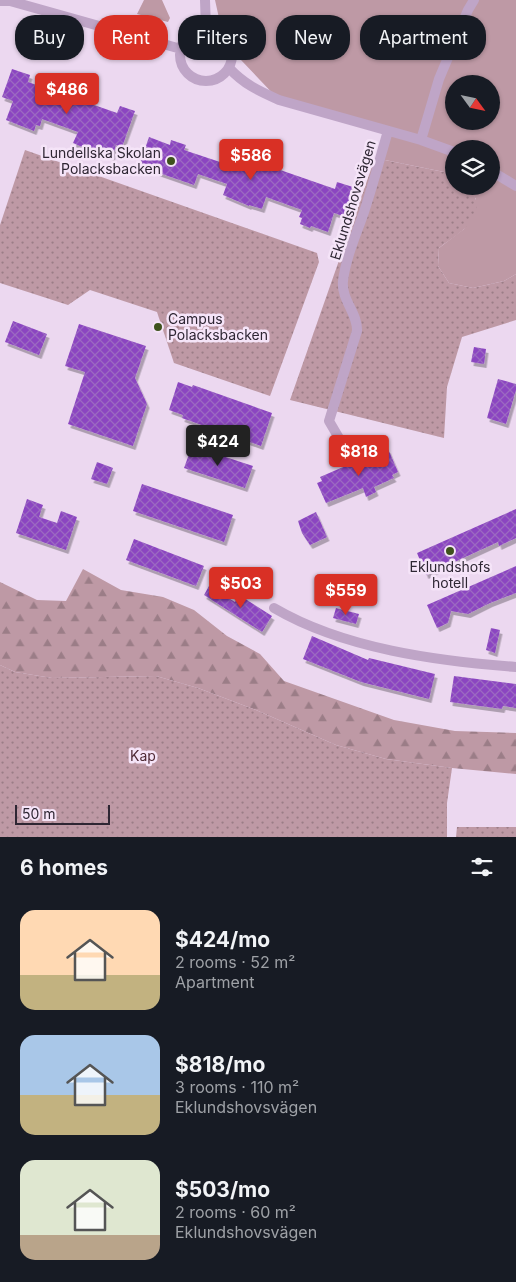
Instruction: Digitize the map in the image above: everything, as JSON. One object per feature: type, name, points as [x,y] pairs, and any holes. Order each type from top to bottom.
[{"type":"street","points":[[205,0],[206,15]]},
{"type":"street","points":[[421,140],[439,79],[474,0]]},
{"type":"street","points":[[0,1],[10,1],[178,48]]},
{"type":"street","points":[[181,60],[188,75],[204,82],[221,78],[230,68],[233,60]]},
{"type":"street","name":"Eklundshovsvägen","points":[[230,68],[241,81],[260,92],[280,100],[421,140],[445,149]]},
{"type":"street","name":"Eklundshovsvägen","points":[[343,445],[328,421],[358,331],[358,322],[346,302],[343,283],[348,257],[388,131]]},
{"type":"street","points":[[500,176],[516,186]]},
{"type":"street","points":[[274,608],[294,620],[341,637],[396,651],[457,663],[516,667]]},
{"type":"green space","points":[[144,0],[162,0],[170,18],[168,22],[168,15],[137,14]]},
{"type":"green space","points":[[215,0],[516,0],[516,274],[504,281],[473,288],[449,283],[438,266],[439,248],[464,229],[476,199],[473,195],[500,195],[500,140],[445,140],[445,172],[380,159],[388,132],[279,100],[241,60],[266,60],[266,15],[218,15]]},
{"type":"green space","points":[[25,150],[317,253],[319,262],[270,396],[174,363],[157,312],[90,290],[68,305],[0,283],[0,225]]},
{"type":"green space","points":[[375,158],[445,172],[445,195],[474,195],[476,208],[474,216],[459,234],[439,248],[438,266],[449,283],[473,288],[504,281],[516,274],[516,320],[462,337],[447,387],[444,438],[290,400]]},
{"type":"green space","points":[[83,569],[121,590],[163,597],[194,610],[227,636],[260,654],[284,681],[394,720],[455,731],[516,733],[516,774],[386,759],[336,745],[256,710],[198,688],[156,676],[52,678],[15,672],[0,665],[0,582],[37,600],[66,601]]},
{"type":"green space","name":"Kap","points":[[0,665],[15,672],[52,678],[156,676],[198,688],[256,710],[336,745],[386,759],[452,768],[447,803],[447,837],[0,837]]},
{"type":"green space","points":[[457,827],[516,827],[516,837],[456,837]]},
{"type":"building","points":[[12,69],[30,75],[28,82],[117,113],[120,106],[135,111],[122,147],[116,145],[112,157],[73,143],[78,132],[42,119],[40,126],[36,125],[34,131],[6,120],[13,101],[2,97]]},
{"type":"building","points":[[149,137],[170,145],[171,140],[186,145],[184,150],[220,162],[227,143],[245,150],[243,157],[335,189],[337,182],[356,188],[346,217],[334,213],[328,232],[311,226],[310,228],[300,224],[302,218],[299,217],[302,210],[266,197],[262,209],[249,206],[223,195],[227,184],[198,174],[194,185],[139,166]]},
{"type":"building","points":[[13,321],[47,334],[39,355],[5,342]]},
{"type":"building","points":[[79,324],[146,346],[135,378],[147,404],[133,446],[68,424],[85,372],[65,366]]},
{"type":"building","points":[[474,347],[486,349],[484,364],[471,362]]},
{"type":"building","points":[[498,379],[516,384],[506,424],[487,418]]},
{"type":"building","points":[[178,382],[192,387],[193,385],[272,413],[261,446],[182,418],[183,415],[169,410]]},
{"type":"building","points":[[192,446],[253,466],[245,488],[184,468]]},
{"type":"building","points":[[388,449],[398,472],[392,475],[394,478],[374,487],[376,492],[366,497],[363,488],[326,503],[317,483],[322,481],[320,477]]},
{"type":"building","points":[[97,462],[113,468],[107,484],[91,479]]},
{"type":"building","points":[[142,484],[233,515],[224,542],[133,511]]},
{"type":"building","points":[[27,499],[43,505],[39,517],[57,523],[61,511],[77,517],[66,550],[16,533]]},
{"type":"building","points":[[516,509],[516,538],[499,546],[498,542],[426,575],[417,553]]},
{"type":"building","points":[[316,512],[327,537],[310,545],[302,533],[298,521]]},
{"type":"building","points":[[134,539],[204,566],[196,586],[126,560]]},
{"type":"building","points":[[516,566],[516,593],[468,614],[451,611],[448,623],[437,628],[427,605]]},
{"type":"building","points":[[209,586],[235,602],[239,595],[272,616],[262,632],[204,595]]},
{"type":"building","points":[[336,608],[359,614],[356,624],[333,618]]},
{"type":"building","points":[[491,628],[500,630],[495,653],[486,650]]},
{"type":"building","points":[[312,636],[368,660],[369,658],[435,674],[429,699],[361,682],[303,659]]},
{"type":"building","points":[[454,676],[516,684],[516,708],[503,706],[502,709],[450,702]]},
{"type":"place","name":"Lundellska Skolan Polacksbacken","points":[[171,161]]},
{"type":"place","name":"Campus Polacksbacken","points":[[158,327]]},
{"type":"place","name":"Eklundshofs hotell","points":[[450,551]]}]
